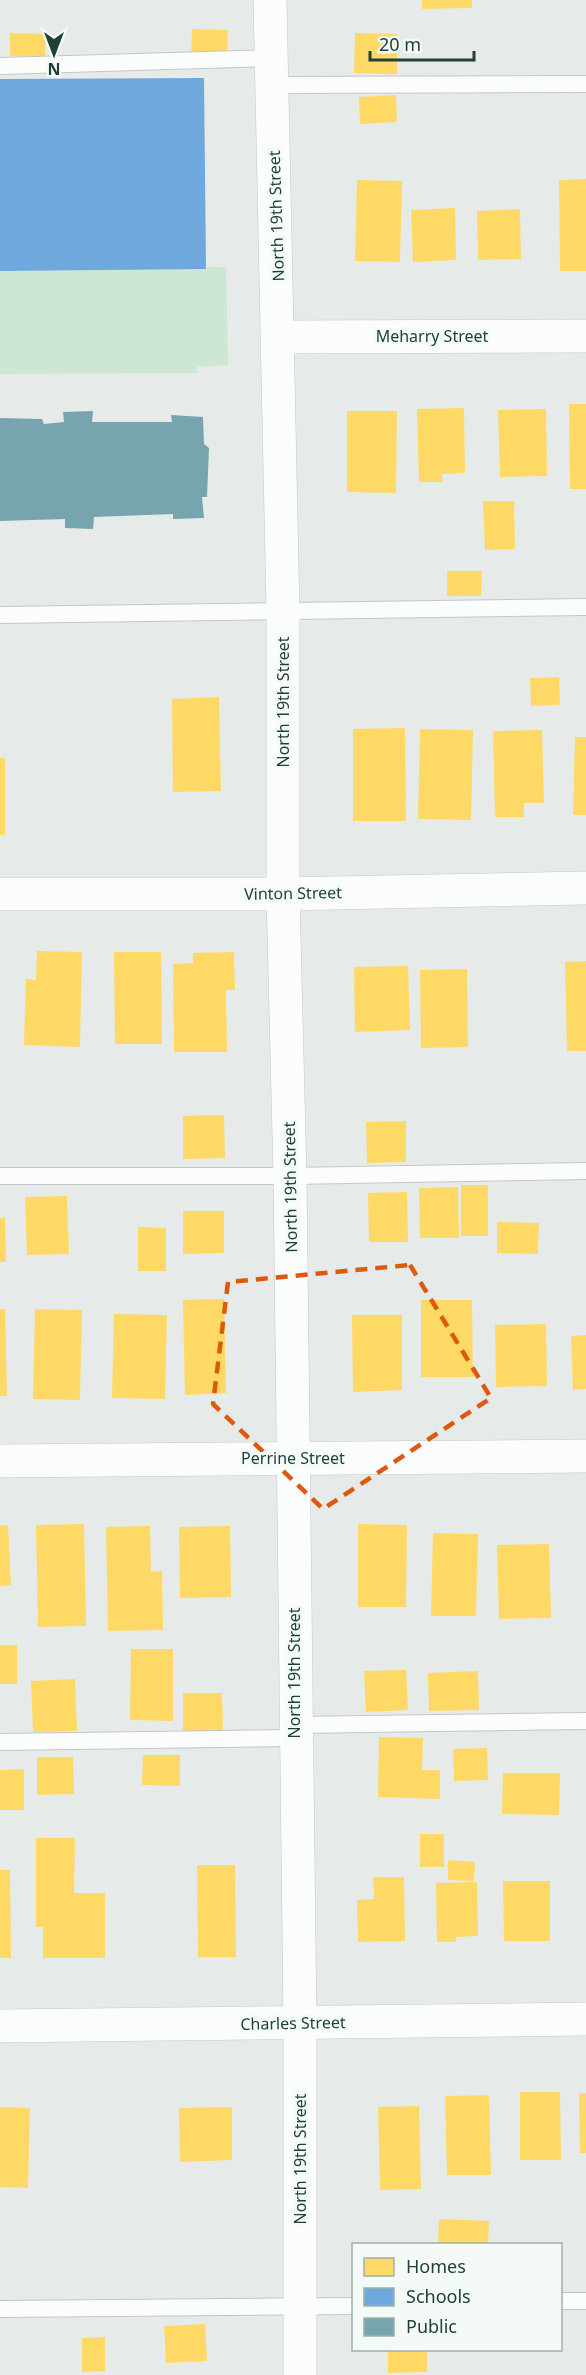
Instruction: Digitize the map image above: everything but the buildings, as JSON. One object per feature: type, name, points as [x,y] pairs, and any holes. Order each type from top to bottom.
[{"type":"street","name":"North 19th Street","points":[[270,0],[279,337],[283,612],[283,894],[290,1176],[300,2024],[300,2375]]},
{"type":"street","name":"Meharry Street","points":[[279,337],[586,336]]},
{"type":"street","name":"Vinton Street","points":[[0,894],[283,894],[586,888]]},
{"type":"street","name":"Perrine Street","points":[[0,1461],[586,1456]]},
{"type":"street","name":"Charles Street","points":[[0,2026],[586,2019]]},
{"type":"lane","points":[[0,66],[272,72],[586,84]]},
{"type":"lane","points":[[0,615],[586,607]]},
{"type":"lane","points":[[0,1176],[290,1176],[586,1171]]},
{"type":"lane","points":[[0,1742],[586,1721]]},
{"type":"lane","points":[[562,2301],[586,2301]]},
{"type":"lane","points":[[0,2310],[352,2306]]},
{"type":"highlighted area","points":[[410,1265],[491,1398],[323,1509],[213,1404],[228,1282]]},
{"type":"green space","points":[[226,267],[228,365],[197,367],[198,373],[0,374],[0,270]]}]
